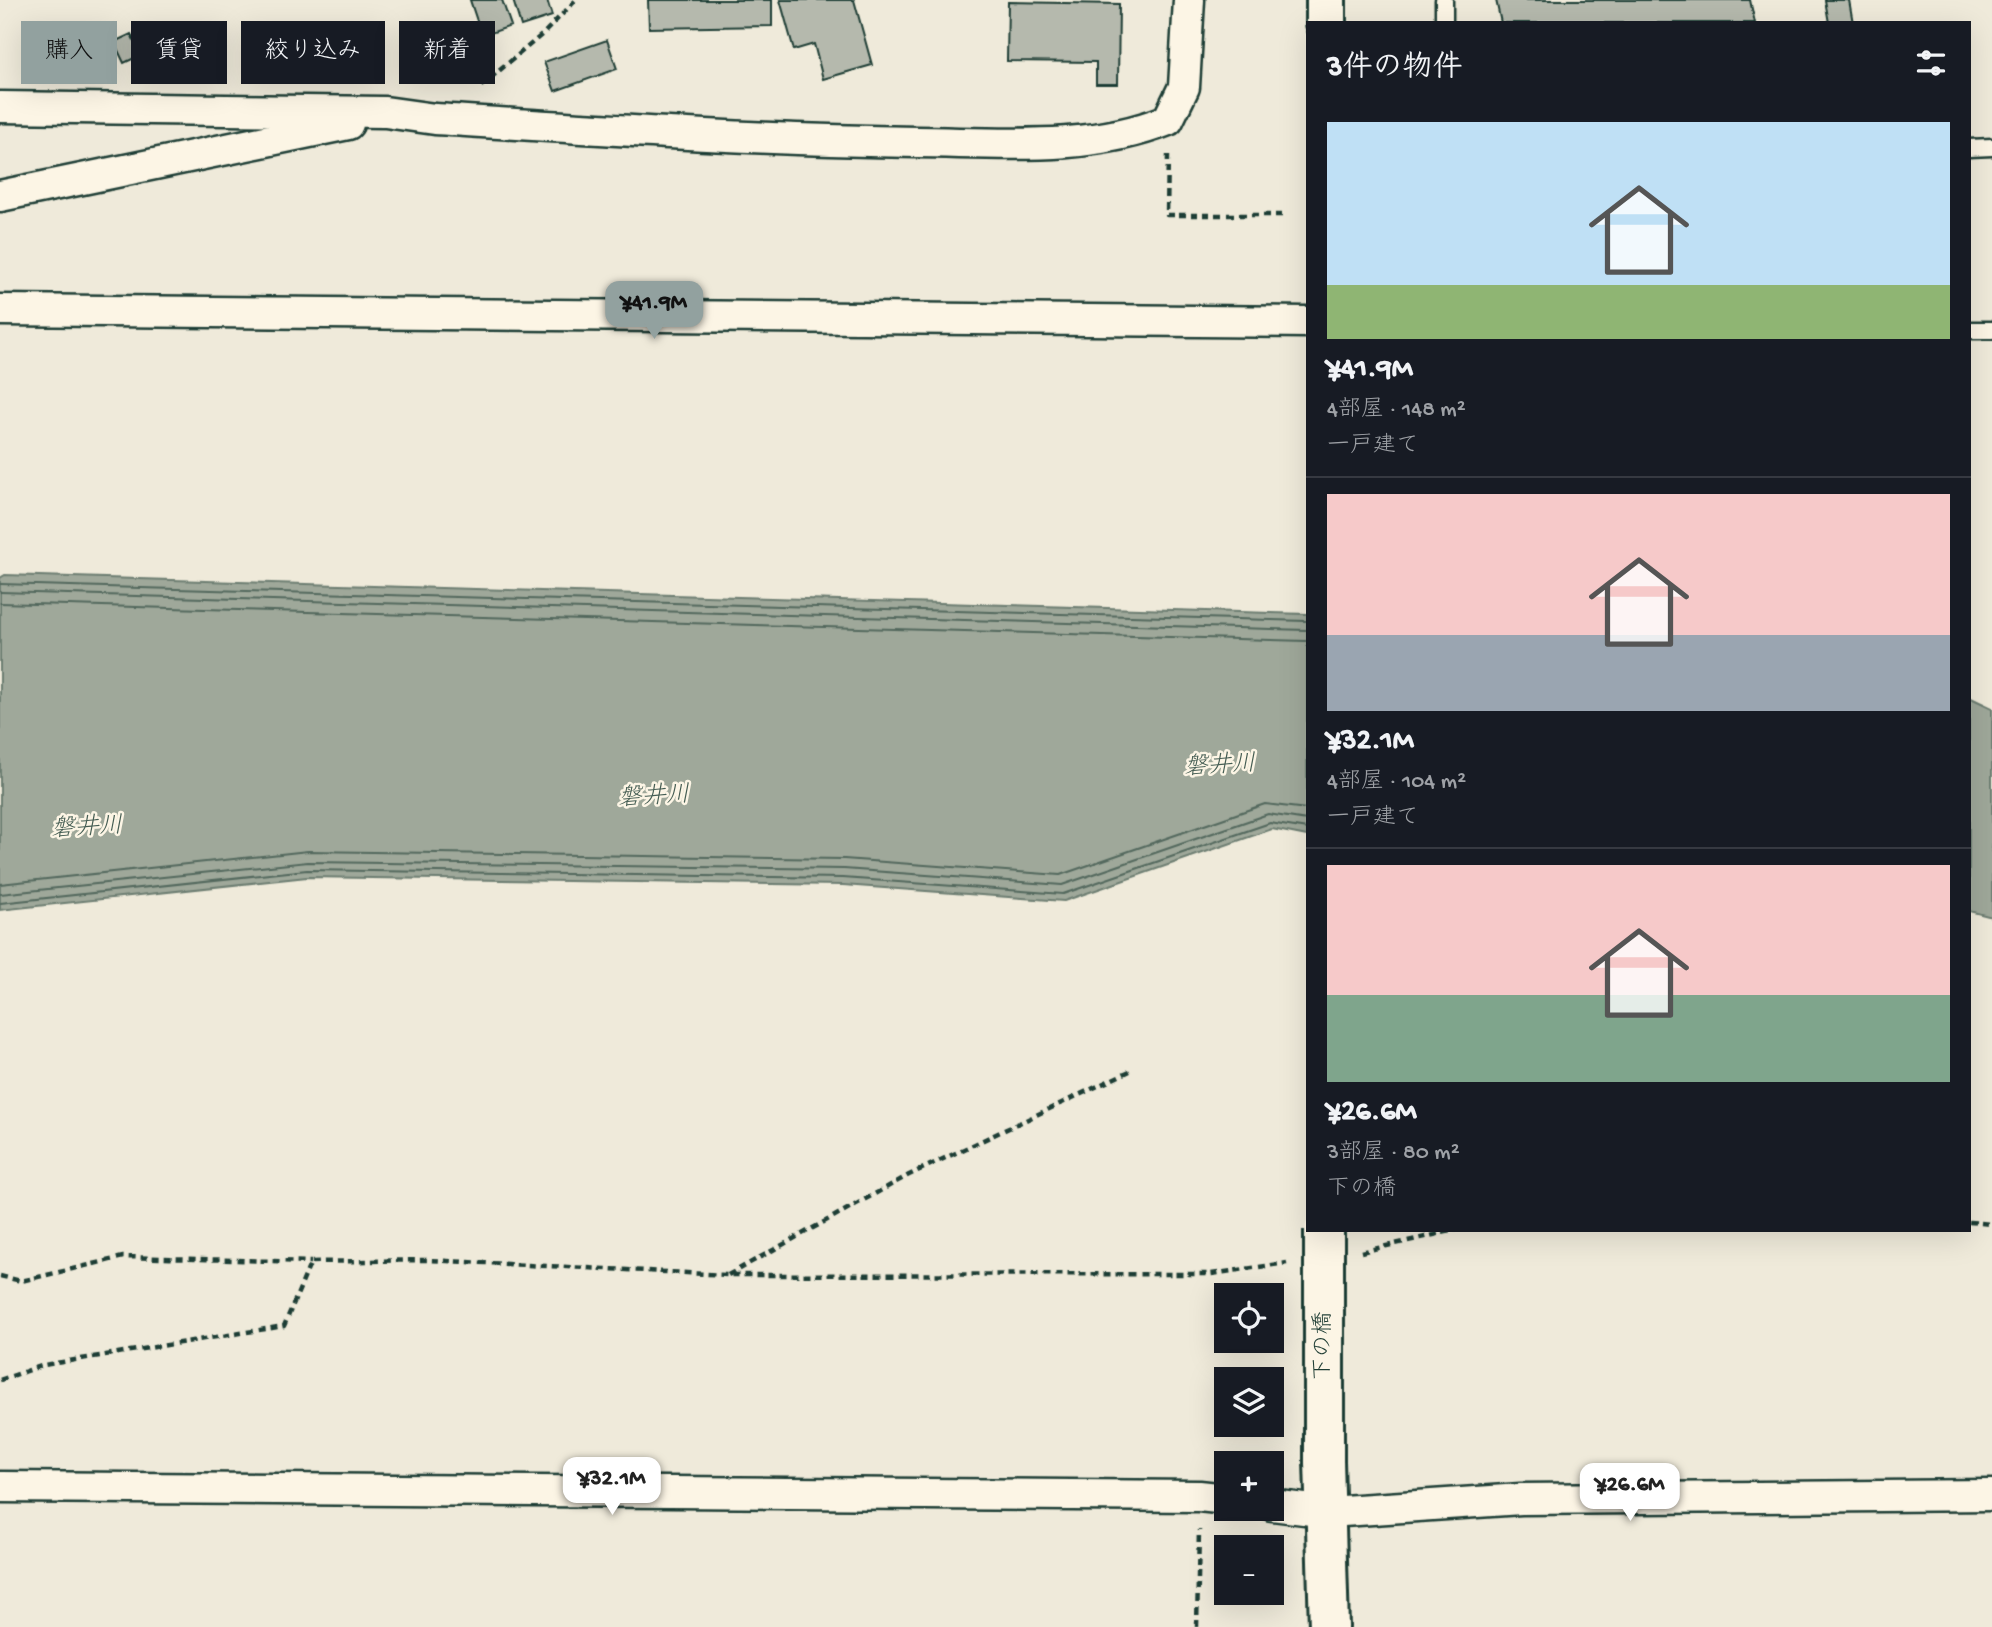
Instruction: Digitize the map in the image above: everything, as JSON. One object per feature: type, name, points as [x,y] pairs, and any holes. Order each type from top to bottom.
[{"type":"street","points":[[0,107],[385,112],[435,120],[795,141],[1075,143],[1133,134],[1168,120],[1184,86],[1189,0]]},
{"type":"street","points":[[1326,0],[1326,21]]},
{"type":"street","points":[[0,196],[340,126],[385,112]]},
{"type":"street","points":[[0,310],[1306,322]]},
{"type":"street","name":"下の橋","points":[[1329,1627],[1328,1511],[1324,1461],[1338,1242]]},
{"type":"street","points":[[0,1487],[1213,1498]]},
{"type":"street","points":[[1284,1506],[1328,1511],[1521,1499],[1992,1494]]},
{"type":"lane","points":[[1444,0],[1444,21]]},
{"type":"lane","points":[[1971,148],[1992,147]]},
{"type":"lane","points":[[1971,330],[1992,330]]},
{"type":"path","points":[[472,93],[544,33],[576,0]]},
{"type":"path","points":[[1168,120],[1167,215],[1285,215]]},
{"type":"path","points":[[727,1275],[909,1175],[1134,1069]]},
{"type":"path","points":[[1971,1222],[1992,1224]]},
{"type":"path","points":[[1338,1242],[1391,1247],[1447,1232]]},
{"type":"path","points":[[0,1276],[21,1281],[123,1256],[312,1262],[428,1260],[727,1275],[1211,1275],[1301,1261]]},
{"type":"path","points":[[0,1380],[44,1365],[284,1326],[312,1262]]},
{"type":"path","points":[[1197,1627],[1213,1498]]},
{"type":"water","name":"磐井川","points":[[5,575],[1306,614],[1306,836],[1272,829],[1064,901],[843,885],[307,877],[0,910],[0,578]]},
{"type":"water","points":[[1971,698],[1992,708],[1992,917],[1971,912]]},
{"type":"building","points":[[470,0],[502,0],[511,26],[495,32],[495,21],[477,21]]},
{"type":"building","points":[[513,0],[547,0],[552,16],[521,26]]},
{"type":"building","points":[[648,0],[772,0],[772,26],[649,28]]},
{"type":"building","points":[[780,0],[854,0],[872,65],[823,79],[814,44],[794,50]]},
{"type":"building","points":[[1496,0],[1750,0],[1755,21],[1501,21]]},
{"type":"building","points":[[1825,0],[1849,0],[1853,21],[1829,21]]},
{"type":"building","points":[[1008,2],[1119,4],[1118,84],[1096,84],[1096,62],[1007,61]]},
{"type":"building","points":[[131,34],[131,60],[124,63],[117,48],[117,41]]},
{"type":"building","points":[[607,40],[617,69],[555,91],[544,62]]}]
